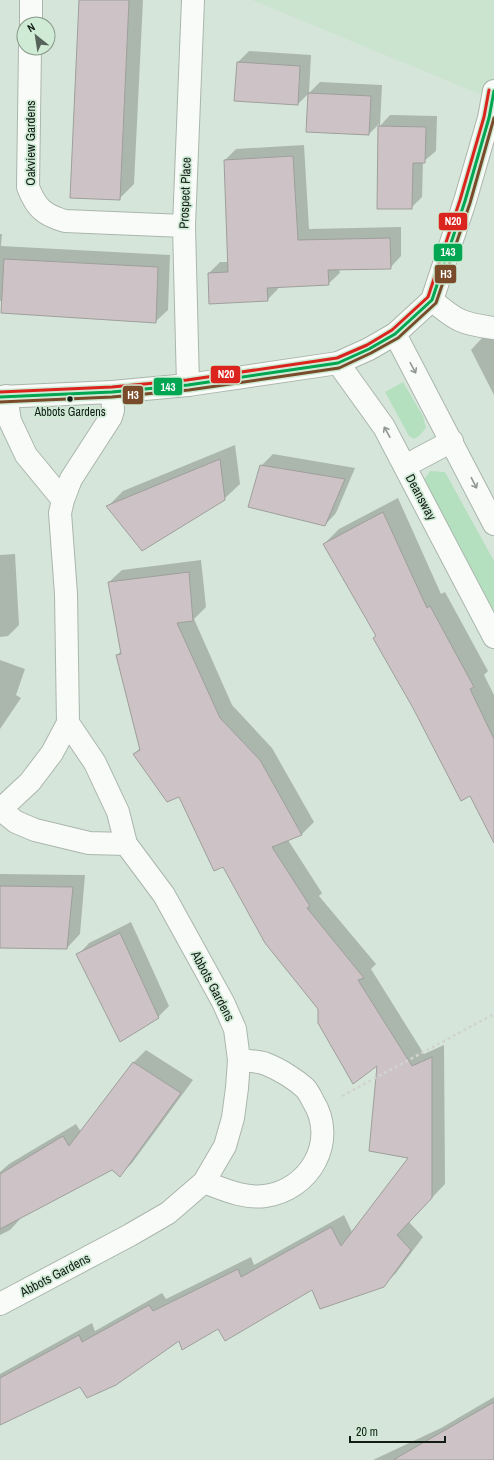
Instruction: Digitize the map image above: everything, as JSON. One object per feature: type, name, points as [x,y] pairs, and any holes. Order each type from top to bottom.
[{"type":"street","points":[[31,0],[31,16]]},
{"type":"street","name":"Prospect Place","points":[[188,385],[184,226],[193,0]]},
{"type":"street","name":"Oakview Gardens","points":[[30,56],[28,187],[33,200],[42,211],[65,221],[184,226]]},
{"type":"street","points":[[63,500],[26,455],[10,421],[3,396],[112,392],[188,385],[338,363],[369,349],[395,334],[432,300],[465,201],[489,118],[494,92]]},
{"type":"street","points":[[432,300],[452,317],[472,325],[494,328]]},
{"type":"street","points":[[395,334],[494,524]]},
{"type":"street","name":"Deansway","points":[[338,363],[384,427],[494,637]]},
{"type":"street","points":[[112,392],[113,410],[111,417],[71,480],[63,500],[60,513],[66,594],[68,723],[52,753],[30,782],[0,810],[16,822],[35,830],[89,843],[126,844]]},
{"type":"street","points":[[405,466],[452,441]]},
{"type":"street","name":"Abbots Gardens","points":[[0,1304],[168,1213],[204,1182],[225,1146],[233,1118],[239,1060],[235,1029],[164,895],[126,844],[118,812],[95,763],[68,723]]},
{"type":"street","points":[[204,1182],[234,1194],[264,1196],[285,1191],[304,1177],[317,1161],[322,1140],[322,1124],[318,1109],[306,1089],[288,1076],[266,1064],[239,1060]]},
{"type":"path","points":[[318,1109],[494,1014]]},
{"type":"shaded area","points":[[252,0],[494,0],[494,100]]},
{"type":"shaded area","points":[[403,382],[423,416],[426,428],[414,439],[409,436],[385,392]]},
{"type":"shaded area","points":[[430,471],[445,472],[494,561],[494,620],[422,483]]},
{"type":"building","points":[[79,0],[129,0],[120,200],[70,198]]},
{"type":"building","points":[[237,62],[300,66],[298,105],[234,101]]},
{"type":"building","points":[[308,93],[371,96],[369,135],[306,132]]},
{"type":"building","points":[[378,126],[426,127],[425,163],[413,163],[412,209],[377,209]]},
{"type":"building","points":[[293,156],[298,240],[390,238],[391,269],[328,270],[329,285],[267,288],[268,301],[209,304],[208,273],[228,272],[224,160]]},
{"type":"building","points":[[4,259],[158,267],[156,323],[1,313]]},
{"type":"building","points":[[220,459],[225,500],[142,551],[106,506]]},
{"type":"building","points":[[260,465],[345,479],[325,526],[248,507]]},
{"type":"building","points":[[383,512],[427,608],[430,606],[474,687],[470,689],[494,739],[494,843],[470,796],[461,801],[413,708],[373,638],[376,636],[323,544]]},
{"type":"building","points":[[189,572],[193,621],[177,623],[220,718],[260,760],[302,835],[272,847],[310,906],[307,908],[364,978],[358,980],[412,1066],[432,1057],[432,1198],[397,1235],[411,1250],[384,1287],[320,1309],[312,1290],[225,1341],[218,1329],[182,1350],[179,1341],[116,1385],[87,1398],[80,1387],[0,1425],[0,1378],[79,1335],[82,1342],[149,1305],[153,1311],[238,1269],[241,1277],[331,1227],[341,1246],[408,1158],[369,1151],[377,1066],[353,1084],[318,1023],[318,1009],[265,943],[223,867],[214,871],[179,797],[167,802],[133,754],[140,750],[116,655],[121,654],[108,582]]},
{"type":"building","points":[[0,886],[73,887],[67,949],[0,948]]},
{"type":"building","points":[[120,933],[159,1018],[120,1042],[76,954]]},
{"type":"building","points":[[133,1062],[181,1093],[120,1177],[112,1170],[0,1229],[0,1174],[63,1136],[69,1146]]},
{"type":"building","points":[[494,1402],[494,1460],[393,1460]]},
{"type":"transit line","name":"N20","points":[[0,392],[112,387],[187,380],[337,358],[367,345],[392,330],[428,297],[460,200],[484,117],[489,90]]},
{"type":"transit line","name":"143","points":[[0,397],[112,392],[188,385],[338,363],[369,349],[395,334],[432,300],[465,201],[489,118],[494,91]]},
{"type":"transit line","name":"H3","points":[[0,402],[112,397],[189,390],[339,368],[398,338],[436,303],[470,203],[494,118]]},
{"type":"place","name":"Abbots Gardens","points":[[70,399]]}]
